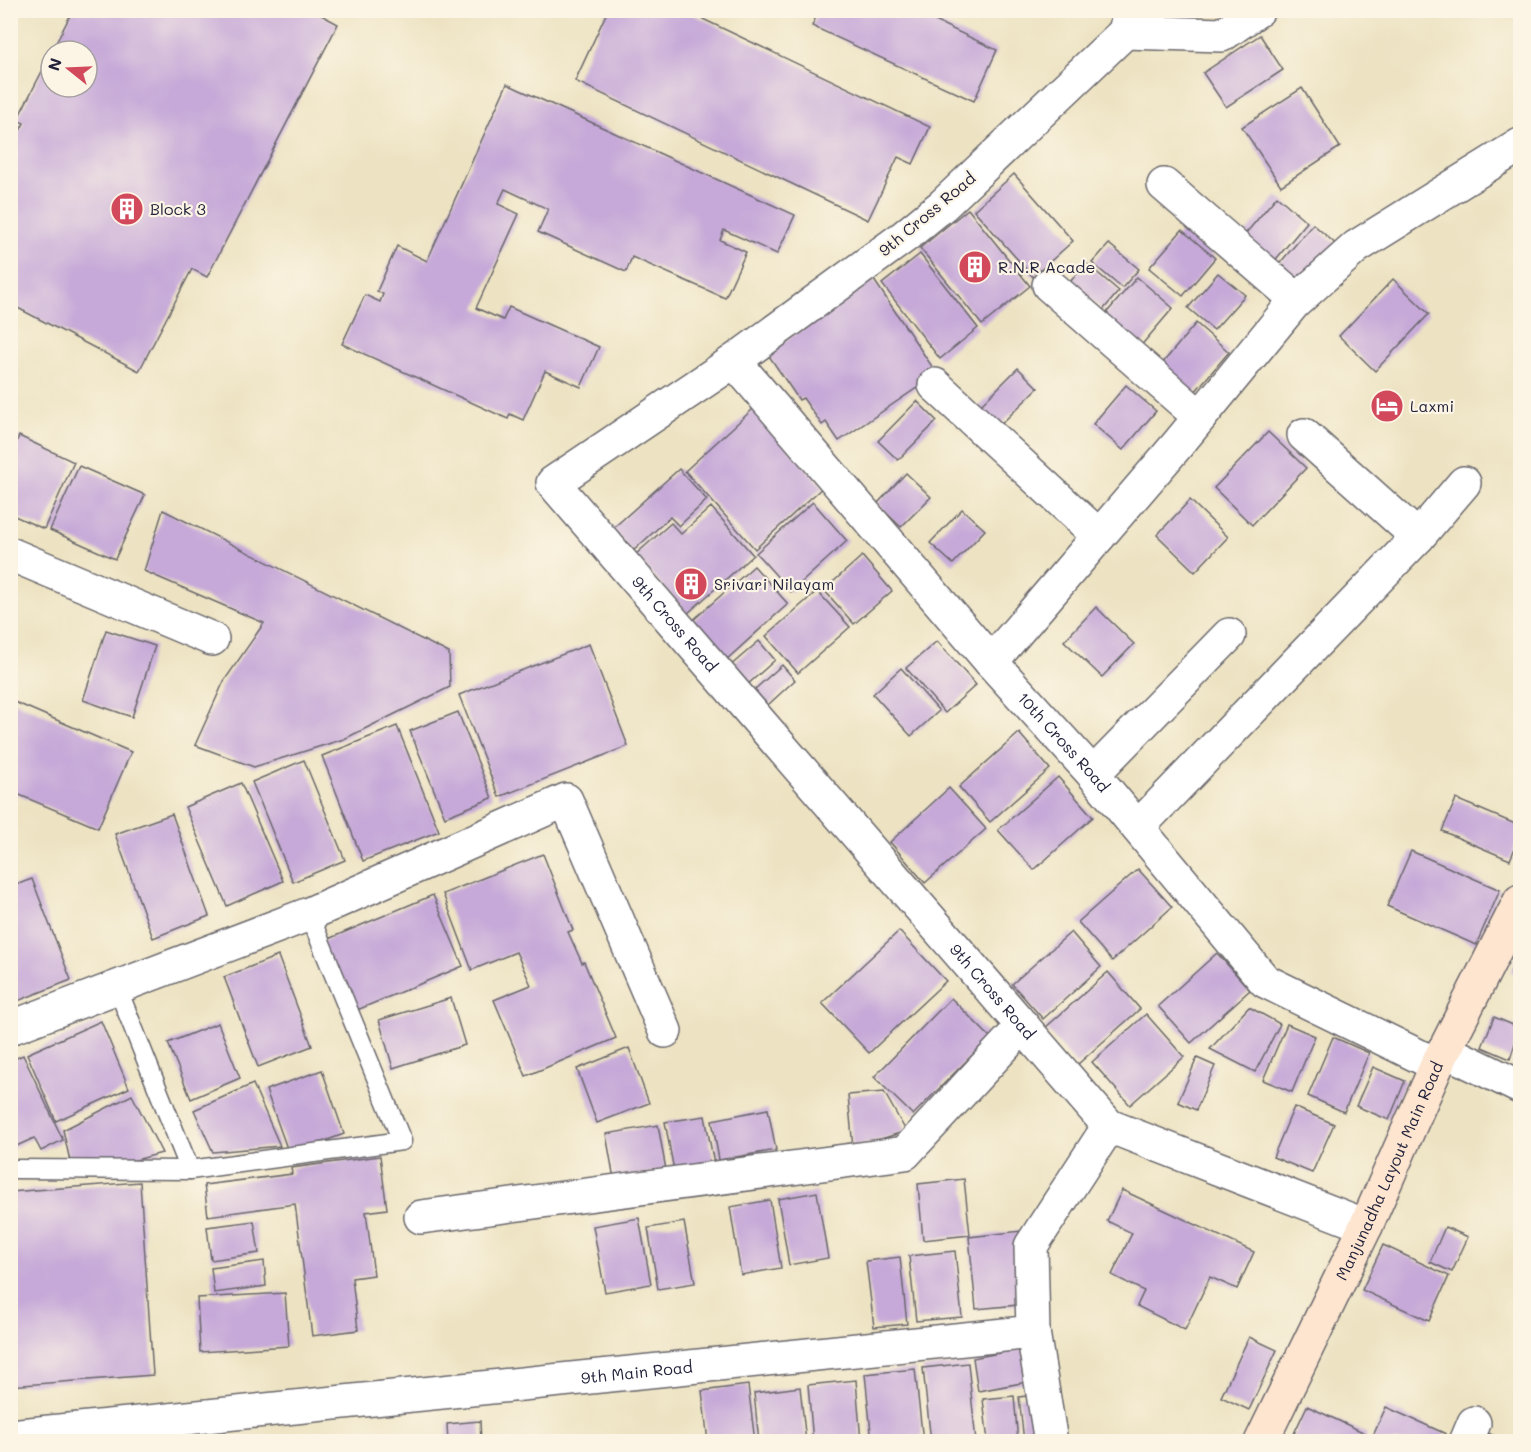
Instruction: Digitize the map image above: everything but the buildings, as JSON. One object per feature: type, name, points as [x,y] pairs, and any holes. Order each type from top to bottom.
[{"type":"street","points":[[1127,21],[1222,35],[1258,10]]},
{"type":"street","name":"9th Cross Road","points":[[1127,21],[943,206],[734,362],[553,483],[1109,1126],[1366,1226]]},
{"type":"street","points":[[992,662],[1297,300],[1356,248],[1521,145]]},
{"type":"street","points":[[1164,185],[1297,300]]},
{"type":"street","points":[[1049,285],[1200,417]]},
{"type":"street","name":"10th Cross Road","points":[[734,362],[992,662],[1093,774],[1265,981],[1440,1057],[1521,1087]]},
{"type":"street","points":[[935,385],[1099,536]]},
{"type":"street","points":[[1304,435],[1418,537]]},
{"type":"street","points":[[1138,827],[1418,537],[1464,483]]},
{"type":"street","points":[[10,554],[212,639]]},
{"type":"street","points":[[1093,774],[1229,635]]},
{"type":"street","points":[[10,1028],[309,914],[566,800],[665,1031]]},
{"type":"street","name":"Manjunadha Layout Main Road","points":[[1261,1442],[1366,1226],[1440,1057],[1521,901]]},
{"type":"street","points":[[421,1217],[905,1153],[1023,1026]]},
{"type":"street","points":[[1051,1442],[1033,1332],[1031,1246],[1109,1126]]},
{"type":"street","name":"9th Main Road","points":[[10,1436],[1033,1332]]},
{"type":"lane","points":[[10,1169],[190,1170],[402,1141],[309,914]]},
{"type":"lane","points":[[117,987],[190,1170]]},
{"type":"place","name":"Block 3","points":[[127,209]]},
{"type":"place","name":"R.N.R Acade","points":[[975,267]]},
{"type":"place","name":"Laxmi","points":[[1387,406]]},
{"type":"place","name":"Srivari Nilayam","points":[[691,584]]}]
